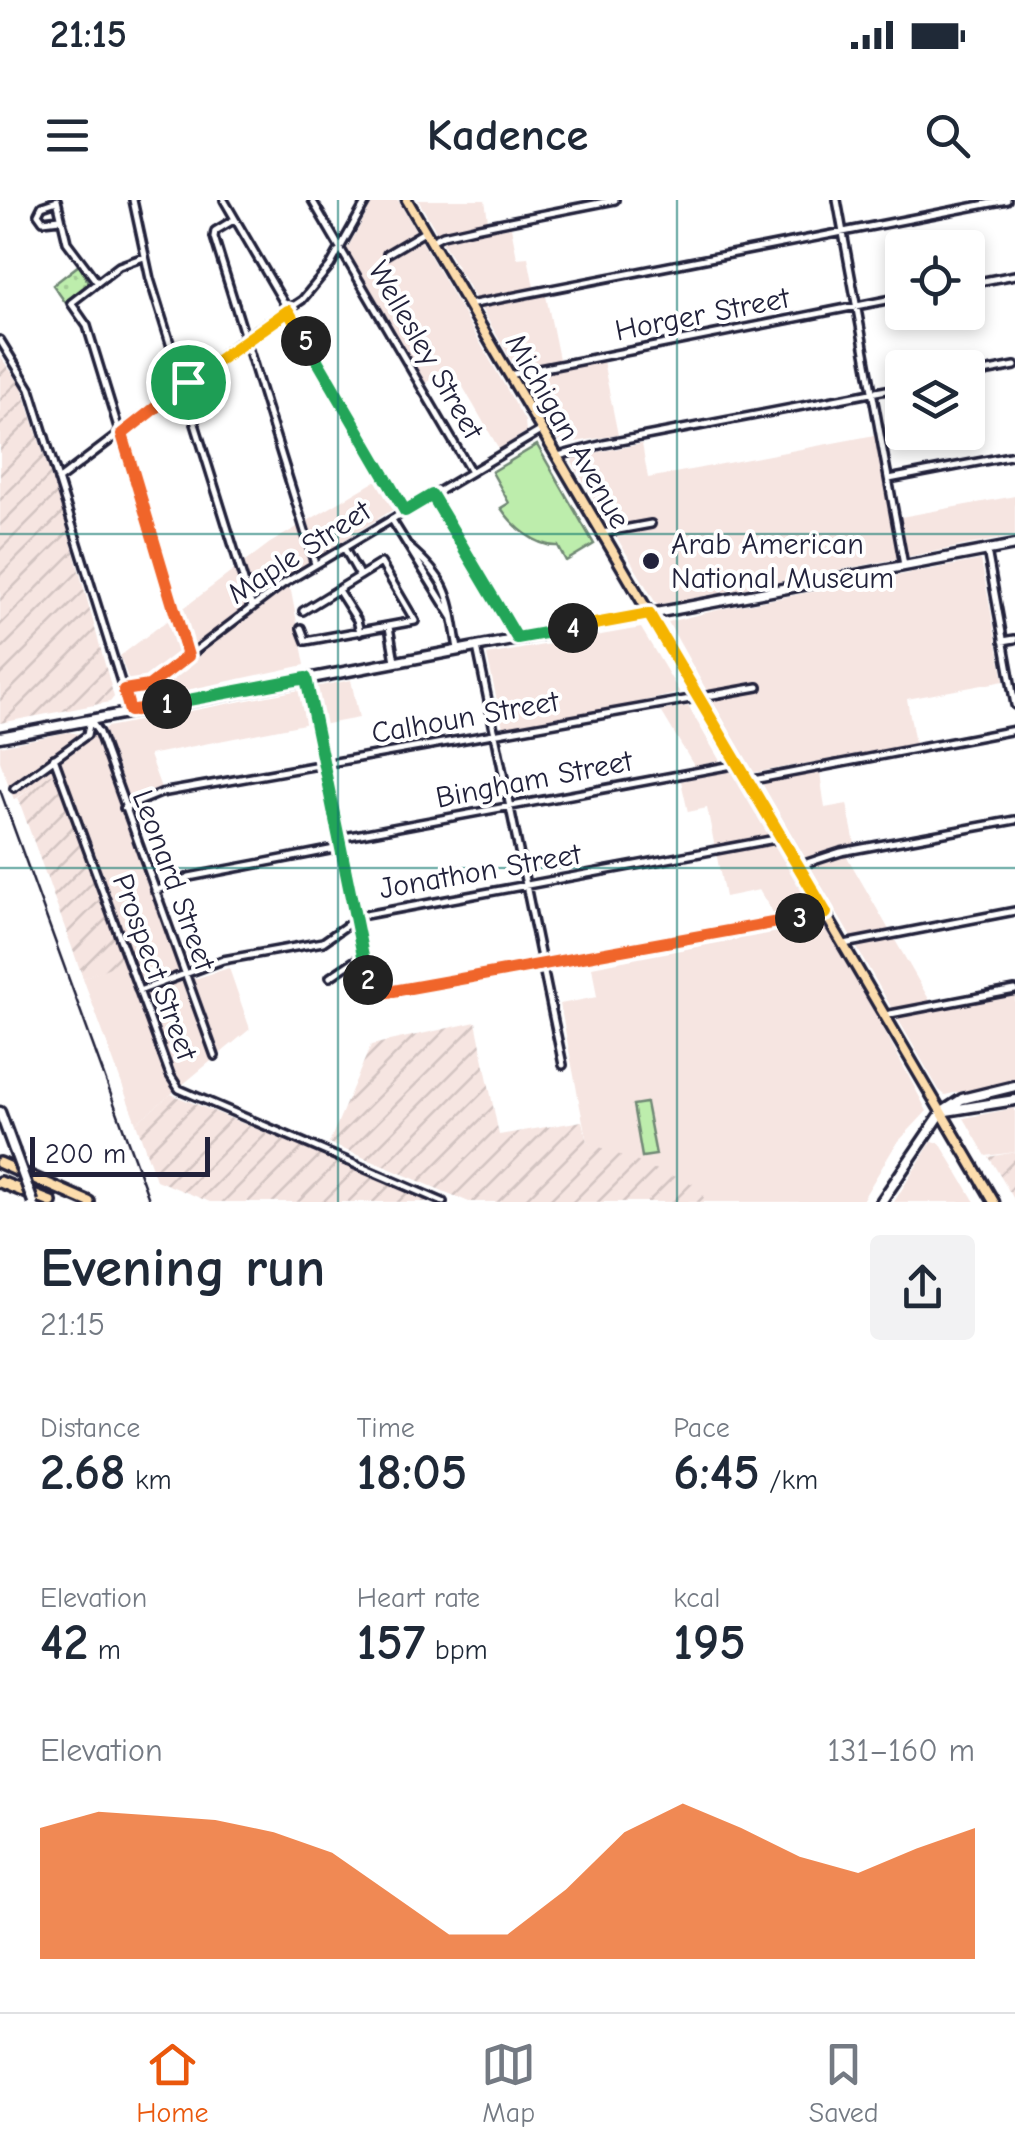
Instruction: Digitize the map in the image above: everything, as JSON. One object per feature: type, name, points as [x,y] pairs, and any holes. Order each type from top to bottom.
[{"type":"highway","points":[[0,1163],[89,1202]]},
{"type":"highway","points":[[3,1183],[51,1202]]},
{"type":"main road","name":"Michigan Avenue","points":[[407,200],[994,1202]]},
{"type":"main road","points":[[0,737],[1015,545]]},
{"type":"main road","points":[[881,1202],[942,1112],[962,1099],[1015,1086]]},
{"type":"main road","points":[[942,1112],[1015,1100]]},
{"type":"main road","points":[[0,1112],[33,1202]]},
{"type":"street","points":[[61,219],[43,221],[38,214],[42,206],[57,200],[67,242],[97,282]]},
{"type":"street","points":[[133,200],[144,257],[252,607]]},
{"type":"street","points":[[224,200],[405,511]]},
{"type":"street","name":"Wellesley Street","points":[[312,200],[471,472]]},
{"type":"street","points":[[58,480],[245,338],[302,300],[324,275],[366,200]]},
{"type":"street","points":[[432,242],[443,235],[615,200]]},
{"type":"street","points":[[837,200],[904,565]]},
{"type":"street","points":[[469,306],[1007,200]]},
{"type":"street","points":[[235,219],[214,235],[315,564]]},
{"type":"street","points":[[387,254],[426,232]]},
{"type":"street","points":[[144,257],[126,262],[71,303],[87,326],[188,656]]},
{"type":"street","points":[[985,281],[1015,275]]},
{"type":"street","name":"Horger Street","points":[[510,375],[885,300]]},
{"type":"street","points":[[0,340],[30,389],[130,711]]},
{"type":"street","points":[[985,372],[1015,366]]},
{"type":"street","points":[[557,456],[885,390]]},
{"type":"street","name":"Maple Street","points":[[124,690],[149,686],[315,564],[542,430]]},
{"type":"street","points":[[889,478],[1015,455]]},
{"type":"street","points":[[432,495],[517,638]]},
{"type":"street","points":[[392,519],[453,620],[458,649]]},
{"type":"street","points":[[602,533],[651,524]]},
{"type":"street","points":[[344,548],[360,576]]},
{"type":"street","points":[[987,550],[1015,704]]},
{"type":"street","points":[[300,628],[306,641],[415,620],[381,563],[303,611]]},
{"type":"street","points":[[338,590],[360,632]]},
{"type":"street","points":[[389,627],[395,661]]},
{"type":"street","points":[[1003,642],[1015,639]]},
{"type":"street","points":[[477,646],[564,1065]]},
{"type":"street","points":[[306,678],[371,995],[826,913]]},
{"type":"street","name":"Calhoun Street","points":[[124,808],[161,793],[758,687]]},
{"type":"street","points":[[14,788],[87,734],[90,720]]},
{"type":"street","name":"Leonard Street","points":[[90,720],[99,733],[215,1056]]},
{"type":"street","points":[[748,781],[1015,730]]},
{"type":"street","name":"Prospect Street","points":[[54,758],[170,1075],[182,1092],[443,1202]]},
{"type":"street","name":"Bingham Street","points":[[338,838],[738,764]]},
{"type":"street","points":[[797,866],[841,852],[1015,820]]},
{"type":"street","name":"Jonathon Street","points":[[140,991],[223,960],[323,942],[356,918],[781,838]]},
{"type":"street","points":[[155,890],[189,877],[340,848]]},
{"type":"street","points":[[844,944],[1015,911]]},
{"type":"street","points":[[330,977],[363,955]]},
{"type":"street","points":[[885,1014],[1015,990]]},
{"type":"shaded area","points":[[374,200],[398,200],[525,421],[526,432],[499,449],[452,368],[425,383],[353,261],[347,249]]},
{"type":"shaded area","points":[[418,200],[485,200],[488,220],[499,229],[511,227],[517,258],[528,257],[534,287],[544,286],[559,359],[601,351],[618,435],[563,444],[557,439]]},
{"type":"shaded area","points":[[0,356],[22,387],[65,520],[114,697],[110,702],[0,723]]},
{"type":"shaded area","points":[[875,435],[890,519],[1015,496],[1015,536],[657,605],[572,462],[575,456],[642,444],[648,478]]},
{"type":"shaded area","points":[[379,479],[397,507],[281,580],[291,591],[305,665],[164,695],[135,697],[120,656],[270,543]]},
{"type":"shaded area","points":[[981,560],[1004,681],[907,699],[915,744],[753,773],[668,622],[726,608]]},
{"type":"shaded area","points":[[641,628],[680,693],[504,732],[487,655]]},
{"type":"shaded area","points":[[351,680],[359,718],[321,725],[309,723],[149,755],[161,788],[129,801],[194,979],[229,968],[250,1029],[136,1123],[83,978],[124,960],[55,772],[14,800],[0,761],[0,746],[68,732],[93,736],[107,727]]},
{"type":"shaded area","points":[[688,706],[720,761],[694,766],[661,711]]},
{"type":"shaded area","points":[[732,770],[871,1005],[927,1111],[896,1144],[861,1202],[705,1202],[587,1142],[560,1004],[597,997],[592,967],[783,930],[759,890],[725,897],[707,808],[688,812],[681,781]]},
{"type":"shaded area","points":[[55,771],[125,961],[83,978],[18,798]]},
{"type":"shaded area","points":[[820,773],[825,808],[847,804],[855,844],[842,848],[930,1001],[1015,984],[1015,1080],[945,1095],[939,1090],[763,785]]},
{"type":"shaded area","points":[[476,1022],[499,1135],[582,1121],[587,1142],[701,1187],[705,1202],[469,1202],[329,1143],[371,1045]]},
{"type":"shaded area","points":[[171,1094],[435,1202],[210,1202],[156,1180],[136,1123]]},
{"type":"shaded area","points":[[1015,1108],[1015,1152],[986,1156],[964,1118]]},
{"type":"shaded area","points":[[932,1141],[940,1143],[975,1202],[894,1202]]},
{"type":"shaded area","points":[[1015,1152],[1015,1201],[989,1157]]},
{"type":"green space","points":[[79,265],[89,284],[65,302],[53,285]]},
{"type":"green space","points":[[537,445],[594,544],[566,561],[558,546],[542,543],[512,522],[501,508],[509,503],[492,472]]},
{"type":"green space","points":[[646,1103],[656,1155],[642,1157],[633,1105]]},
{"type":"railway","points":[[0,790],[150,1202]]},
{"type":"place","name":"Arab American National Museum","points":[[651,561]]},
{"type":"route","points":[[288,311],[405,511],[432,495],[517,638],[649,614],[826,913],[371,995],[306,678],[130,711],[124,690],[149,686],[188,656],[122,434],[188,382],[288,311]]}]
